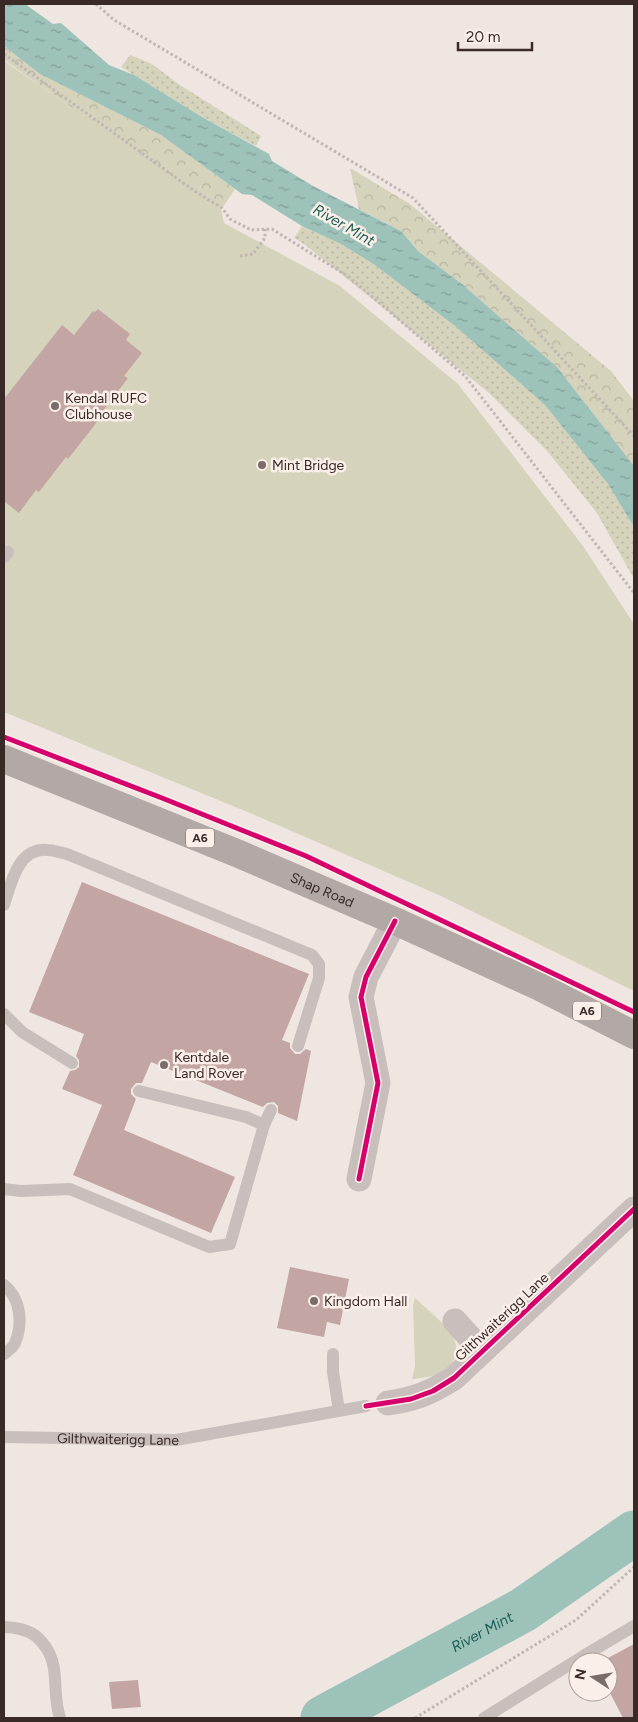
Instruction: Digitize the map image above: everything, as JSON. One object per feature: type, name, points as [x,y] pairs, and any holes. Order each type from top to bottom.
[{"type":"highway","name":"Shap Road","points":[[4,759],[238,854],[395,921],[540,987],[634,1035]]},
{"type":"street","points":[[359,1179],[378,1083],[361,998],[366,977],[395,921]]},
{"type":"street","name":"Gilthwaiterigg Lane","points":[[377,1404],[411,1400],[433,1391],[454,1378],[634,1209]]},
{"type":"street","name":"Gilthwaiterigg Lane","points":[[455,1321],[482,1351]]},
{"type":"lane","points":[[4,905],[16,868],[31,852],[47,850],[67,854],[312,955],[319,964],[319,978],[298,1046]]},
{"type":"lane","points":[[4,1014],[22,1032],[72,1063]]},
{"type":"lane","points":[[139,1091],[246,1117],[264,1125]]},
{"type":"lane","points":[[4,1189],[21,1191],[70,1189],[209,1246],[230,1244],[264,1125],[271,1110]]},
{"type":"lane","points":[[4,1285],[17,1301],[20,1325],[14,1345],[4,1354]]},
{"type":"lane","points":[[333,1354],[333,1372],[339,1410]]},
{"type":"lane","name":"Gilthwaiterigg Lane","points":[[4,1437],[176,1440],[377,1404]]},
{"type":"lane","points":[[5,1626],[33,1634],[46,1646],[51,1654],[54,1664],[55,1690],[60,1718]]},
{"type":"lane","points":[[484,1718],[634,1626]]},
{"type":"path","points":[[96,4],[114,20],[413,198],[634,436]]},
{"type":"path","points":[[4,54],[196,192],[222,208],[230,218],[251,230],[272,229],[349,277],[465,376],[634,593]]},
{"type":"path","points":[[240,256],[253,254],[265,238],[265,229]]},
{"type":"path","points":[[415,1718],[576,1620],[634,1567]]},
{"type":"green space","points":[[4,46],[40,74],[161,135],[235,189],[221,210],[149,168],[68,105],[4,60]]},
{"type":"green space","points":[[130,55],[152,64],[180,85],[261,136],[256,146],[202,117],[121,67]]},
{"type":"green space","name":"Mint Bridge","points":[[4,61],[221,210],[224,223],[340,286],[458,384],[583,546],[634,624],[634,991],[441,896],[257,816],[4,712]]},
{"type":"green space","points":[[350,168],[410,204],[611,371],[634,401],[634,466],[557,367],[462,284],[418,251],[401,231],[359,209]]},
{"type":"green space","points":[[302,226],[341,244],[375,265],[455,326],[545,405],[608,484],[634,527],[634,579],[597,513],[548,452],[488,392],[304,244],[294,238]]},
{"type":"green space","points":[[415,1298],[452,1335],[457,1353],[449,1366],[440,1373],[412,1379],[415,1366],[413,1305]]},
{"type":"water","points":[[4,4],[25,4],[53,24],[61,23],[109,65],[134,75],[202,117],[269,154],[272,161],[313,186],[401,231],[418,251],[462,284],[557,367],[634,466],[634,527],[608,484],[545,405],[455,326],[375,265],[341,244],[302,226],[252,195],[242,194],[161,135],[40,74],[4,46]]},
{"type":"building","name":"Kendal RUFC Clubhouse","points":[[98,309],[130,334],[126,340],[142,353],[124,376],[128,378],[102,412],[104,413],[68,459],[66,457],[39,492],[36,490],[19,513],[4,501],[4,399],[62,325],[74,335],[93,311],[95,312]]},
{"type":"building","points":[[82,882],[309,974],[282,1040],[290,1043],[290,1048],[295,1054],[300,1054],[306,1049],[311,1051],[297,1121],[278,1113],[278,1106],[274,1102],[267,1103],[263,1107],[151,1062],[142,1083],[136,1083],[131,1089],[131,1094],[136,1099],[124,1130],[235,1177],[211,1233],[73,1175],[102,1105],[62,1089],[70,1071],[79,1067],[79,1060],[76,1056],[84,1034],[29,1012]]},
{"type":"building","name":"Kingdom Hall","points":[[290,1267],[349,1279],[340,1325],[327,1322],[324,1337],[277,1328]]},
{"type":"building","points":[[634,1644],[634,1718],[623,1718],[615,1702],[618,1702],[618,1653]]},
{"type":"building","points":[[138,1680],[141,1707],[112,1709],[109,1682]]},
{"type":"waterway","name":"River Mint","points":[[323,1718],[523,1610],[634,1533]]},
{"type":"cycle path","points":[[4,737],[306,856],[634,1012]]},
{"type":"cycle path","points":[[359,1179],[378,1083],[361,997],[366,977],[395,921]]},
{"type":"cycle path","points":[[366,1406],[411,1399],[433,1391],[454,1378],[634,1209]]},
{"type":"place","name":"Kendal RUFC Clubhouse","points":[[55,406]]},
{"type":"place","name":"Mint Bridge","points":[[262,465]]},
{"type":"place","name":"Kentdale Land Rover","points":[[164,1065]]},
{"type":"place","name":"Kingdom Hall","points":[[314,1301]]}]
